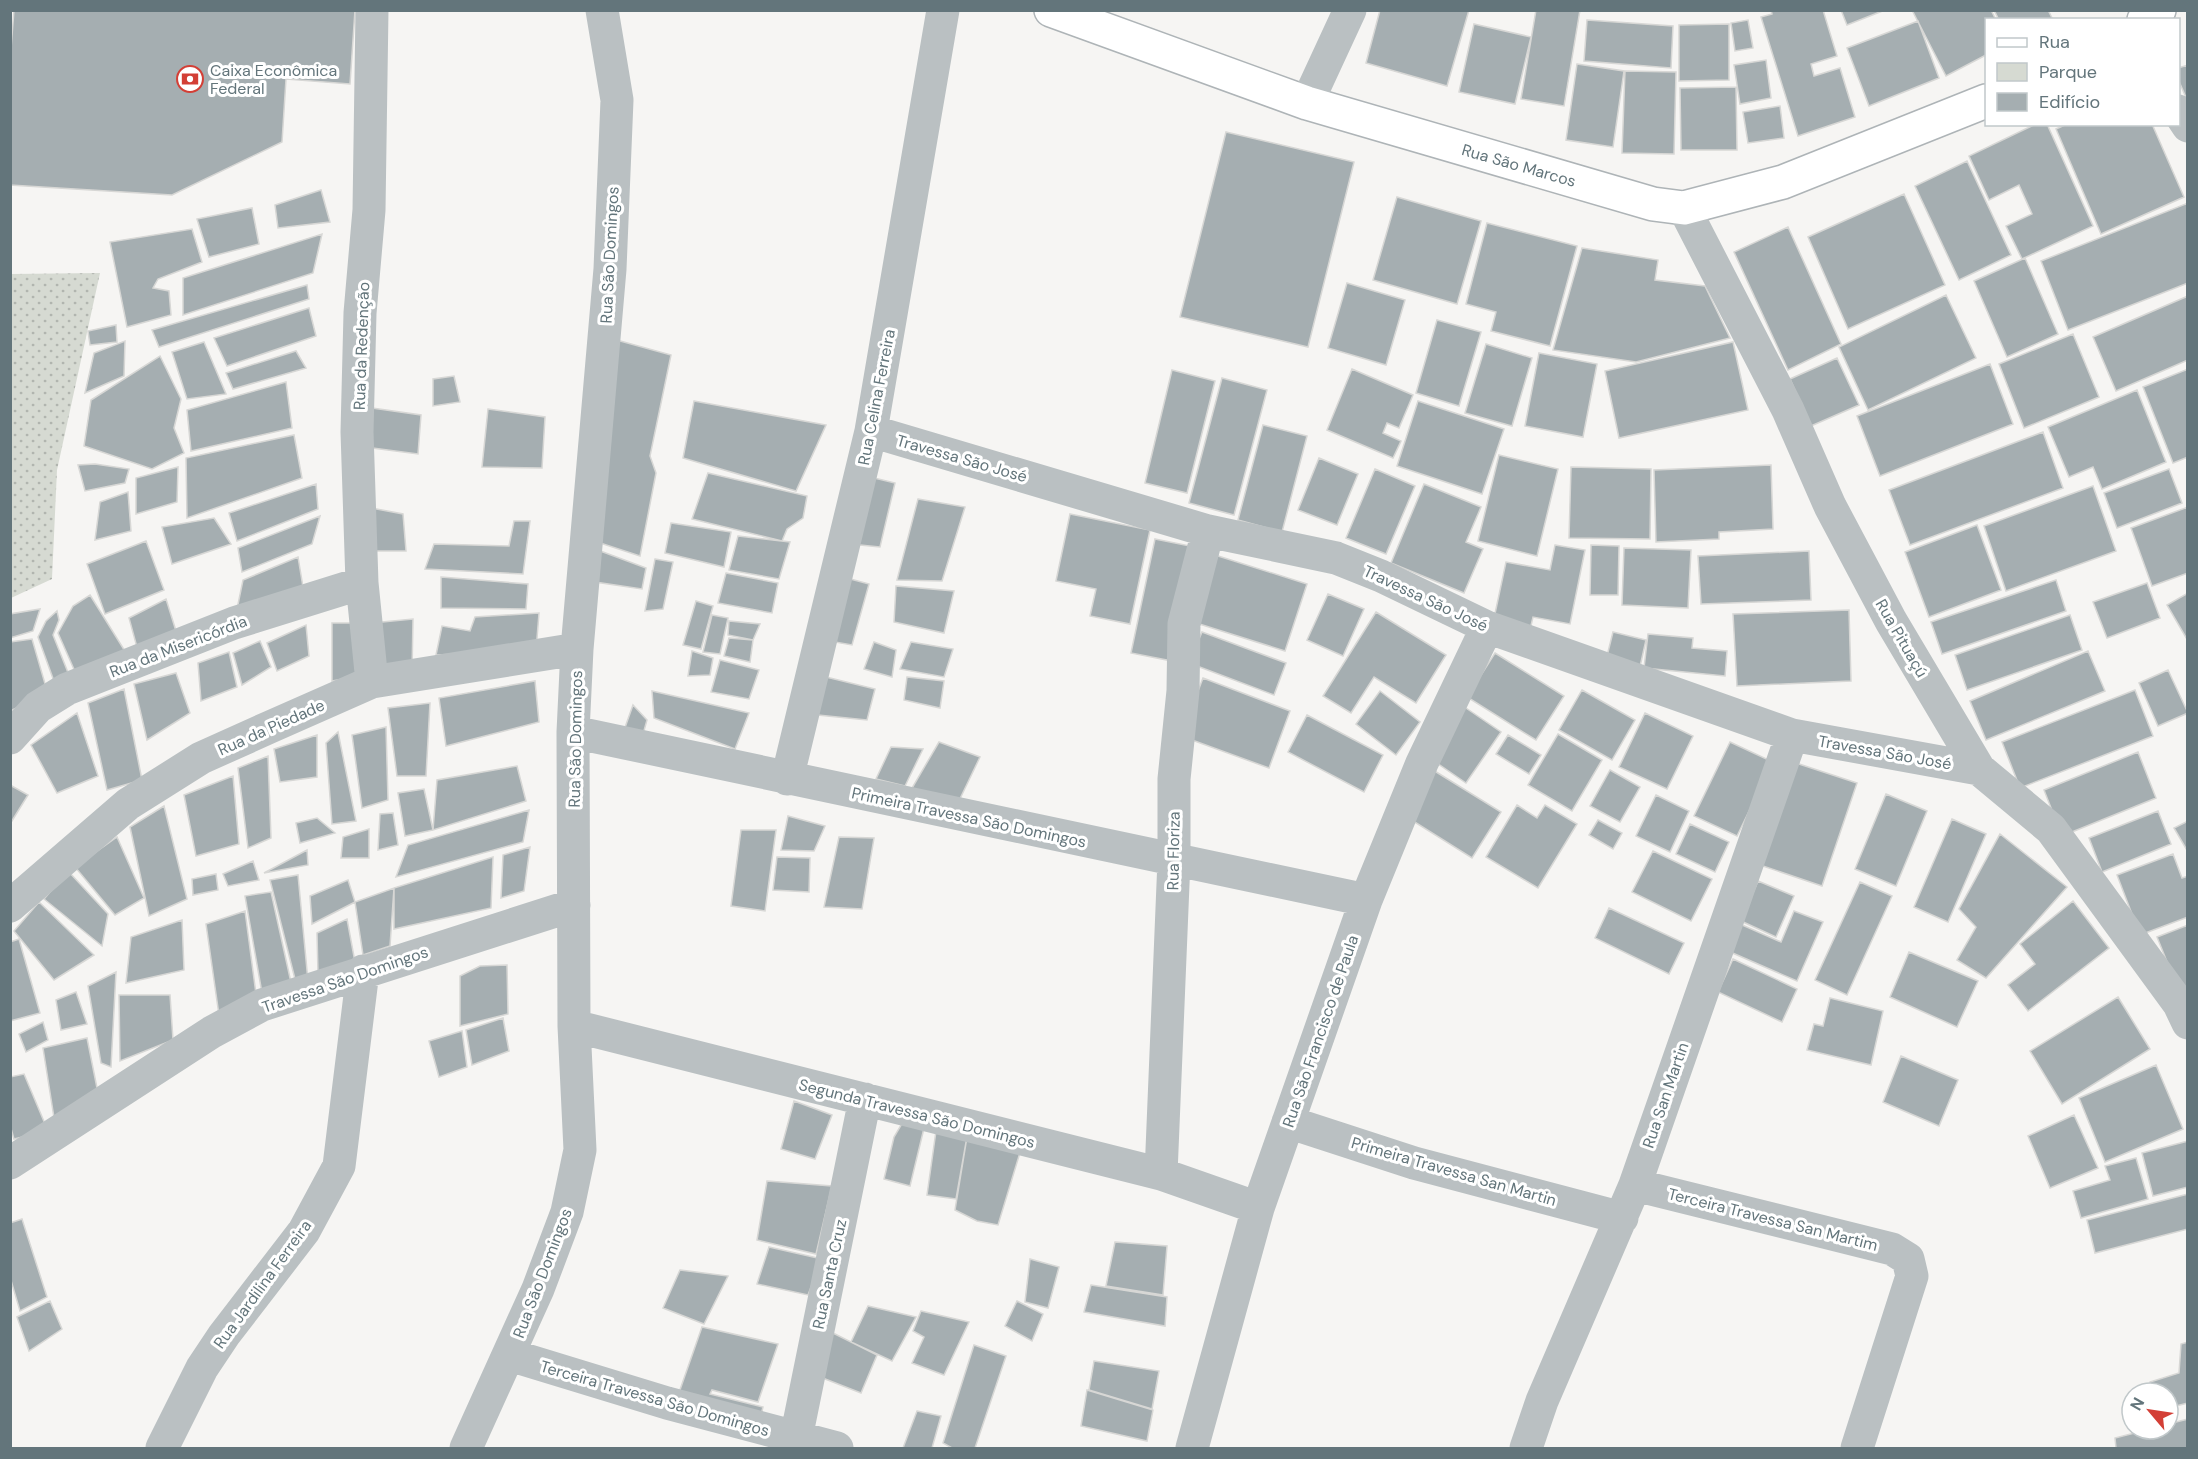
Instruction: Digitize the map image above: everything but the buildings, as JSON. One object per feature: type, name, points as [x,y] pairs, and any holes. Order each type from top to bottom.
[{"type":"main road","name":"Rua São Marcos","points":[[1051,10],[1307,103],[1653,204],[1684,208],[1783,182],[1985,101]]},
{"type":"street","name":"Rua da Redenção","points":[[372,10],[369,210],[360,313],[357,432],[362,583],[372,682]]},
{"type":"street","name":"Rua São Domingos","points":[[466,1449],[510,1355],[567,1212],[580,1150],[574,1026],[573,732],[577,650],[610,269],[617,100],[602,10]]},
{"type":"street","name":"Rua Celina Ferreira","points":[[787,779],[871,431],[943,10]]},
{"type":"street","points":[[1307,103],[1350,10]]},
{"type":"street","name":"Rua Pituaçú","points":[[1684,208],[1788,410],[1830,507],[1891,621],[1979,769],[2051,829],[2179,1004],[2187,1023]]},
{"type":"street","name":"Travessa São José","points":[[871,431],[1208,531],[1336,558],[1381,576],[1486,627],[1792,735],[1979,769]]},
{"type":"street","name":"Rua Floriza","points":[[1161,1174],[1174,860],[1174,779],[1183,691],[1184,624],[1208,531]]},
{"type":"street","name":"Rua da Misericórdia","points":[[10,738],[38,707],[67,689],[234,623],[362,583]]},
{"type":"street","name":"Rua São Francisco de Paula","points":[[1192,1449],[1258,1208],[1366,900],[1422,763],[1486,627]]},
{"type":"street","name":"Rua da Piedade","points":[[10,906],[128,804],[201,758],[372,682],[577,650]]},
{"type":"street","name":"Primeira Travessa São Domingos","points":[[573,732],[1366,900]]},
{"type":"street","name":"Rua San Martin","points":[[1526,1449],[1542,1401],[1635,1185],[1792,735]]},
{"type":"street","name":"Travessa São Domingos","points":[[10,1163],[212,1032],[262,1005],[574,905]]},
{"type":"street","name":"Rua Jardilina Ferreira","points":[[162,1449],[202,1368],[224,1335],[304,1231],[339,1166],[363,971]]},
{"type":"street","name":"Segunda Travessa São Domingos","points":[[574,1026],[1161,1174],[1258,1208]]},
{"type":"street","name":"Rua Santa Cruz","points":[[795,1443],[865,1099]]},
{"type":"street","name":"Primeira Travessa San Martin","points":[[1287,1122],[1414,1163],[1622,1218]]},
{"type":"street","name":"Terceira Travessa San Martim","points":[[1635,1185],[1892,1250],[1908,1259],[1912,1276],[1857,1449]]},
{"type":"street","name":"Terceira Travessa São Domingos","points":[[510,1355],[795,1443],[837,1449]]},
{"type":"green space","points":[[100,273],[57,470],[52,579],[11,598],[11,274]]},
{"type":"place","name":"Caixa Econômica Federal","points":[[190,79]]}]
